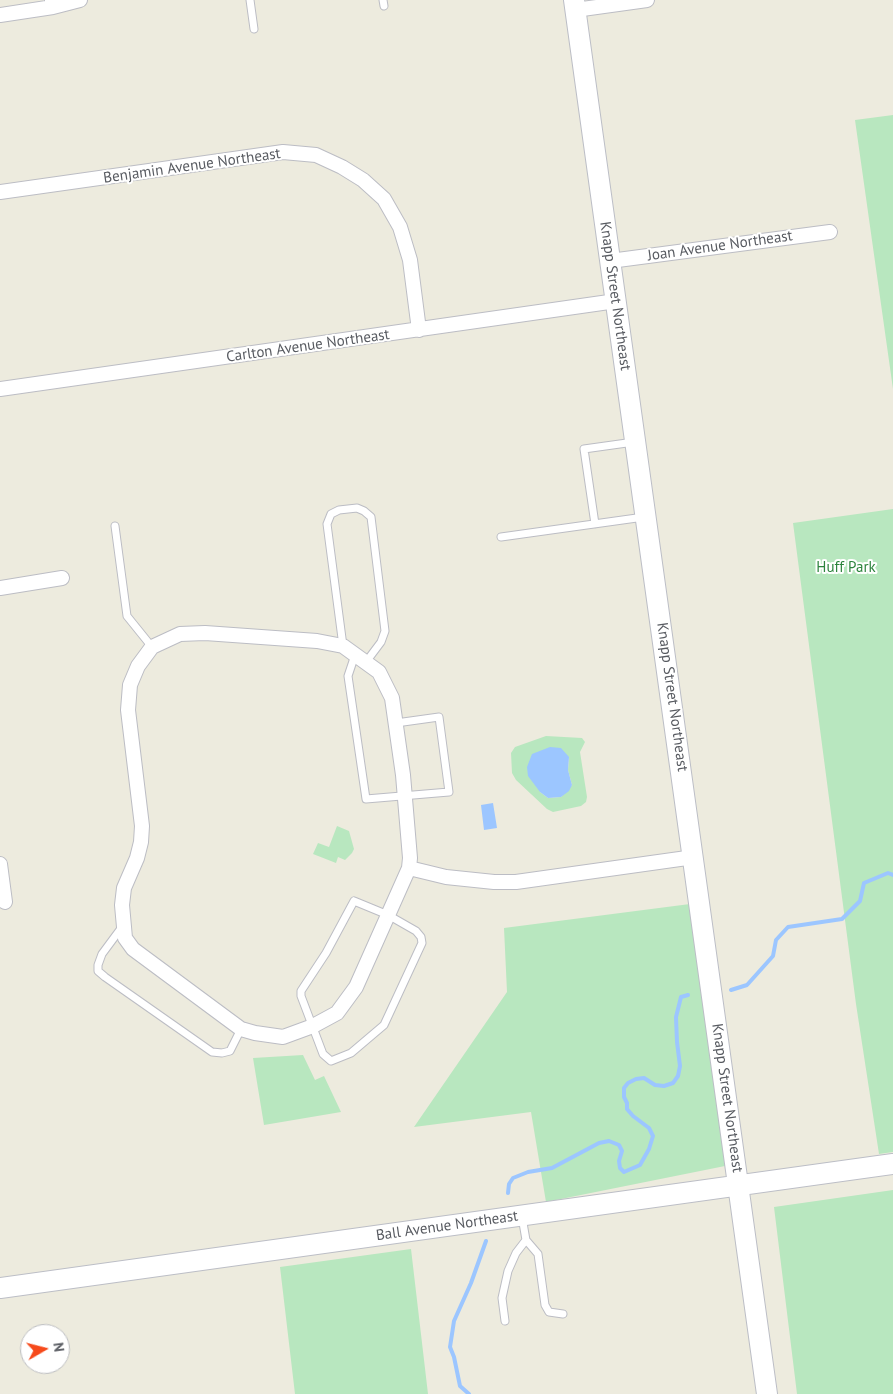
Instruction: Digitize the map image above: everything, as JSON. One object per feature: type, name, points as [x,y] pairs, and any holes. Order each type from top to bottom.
[{"type":"main road","name":"Knapp Street Northeast","points":[[575,5],[767,1394]]},
{"type":"main road","name":"Ball Avenue Northeast","points":[[0,1288],[893,1164]]},
{"type":"street","points":[[0,16],[80,0]]},
{"type":"street","points":[[575,5],[647,0]]},
{"type":"street","name":"Benjamin Avenue Northeast","points":[[0,192],[283,152],[316,156],[342,167],[363,180],[384,199],[400,228],[410,260],[419,330]]},
{"type":"street","name":"Joan Avenue Northeast","points":[[610,260],[830,232]]},
{"type":"street","name":"Carlton Avenue Northeast","points":[[0,389],[616,302]]},
{"type":"street","points":[[0,588],[62,578]]},
{"type":"street","points":[[205,633],[317,641],[343,646],[379,672],[392,698],[405,797],[410,858],[409,868],[356,987],[337,1013],[313,1026],[283,1037],[255,1033],[241,1029],[133,949],[125,938],[122,905],[124,888],[137,858],[142,826],[128,710],[130,685],[138,666],[152,647],[180,634],[205,633]]},
{"type":"street","points":[[409,868],[446,877],[494,882],[516,882],[694,857]]},
{"type":"street","points":[[0,864],[5,902]]},
{"type":"lane","points":[[250,0],[254,29]]},
{"type":"lane","points":[[595,524],[584,449],[636,442]]},
{"type":"lane","points":[[343,646],[327,524],[331,514],[338,510],[357,508],[371,517],[385,631],[381,642],[360,659],[348,676],[366,800],[449,792],[439,717],[396,723]]},
{"type":"lane","points":[[501,537],[647,517]]},
{"type":"lane","points":[[115,526],[127,616],[152,647]]},
{"type":"lane","points":[[354,901],[388,915],[416,931],[422,942],[384,1025],[351,1053],[331,1060],[323,1054],[301,996],[301,991],[326,953],[354,901]]},
{"type":"lane","points":[[123,926],[102,954],[98,965],[98,971],[105,978],[212,1052],[222,1053],[230,1051],[241,1029]]},
{"type":"lane","points":[[522,1216],[526,1240],[538,1254],[545,1305],[549,1312],[563,1314]]},
{"type":"lane","points":[[506,1321],[502,1298],[506,1280],[516,1253],[526,1240]]},
{"type":"green space","points":[[893,115],[893,389],[855,120]]},
{"type":"green space","name":"Huff Park","points":[[893,509],[893,1152],[879,1154],[856,1004],[793,523]]},
{"type":"green space","points":[[546,736],[582,738],[585,742],[580,752],[587,797],[586,802],[581,806],[553,812],[547,809],[516,780],[512,773],[511,753],[515,747]],"holes":[[[569,757],[568,770],[572,785],[561,797],[548,798],[540,792]]]},
{"type":"green space","points":[[337,826],[349,831],[354,849],[345,860],[338,857],[336,863],[313,854],[318,843],[329,847]]},
{"type":"green space","points":[[690,904],[725,1166],[546,1202],[531,1112],[414,1127],[507,992],[504,928]]},
{"type":"green space","points":[[303,1055],[315,1080],[324,1076],[341,1112],[264,1125],[253,1058]]},
{"type":"green space","points":[[893,1190],[893,1394],[797,1394],[774,1207]]},
{"type":"green space","points":[[411,1249],[428,1394],[295,1394],[280,1267]]},
{"type":"water","points":[[550,747],[561,748],[569,757],[568,770],[572,785],[569,791],[561,797],[548,798],[540,792],[528,776],[527,767],[532,754]]},
{"type":"water","points":[[493,803],[497,828],[484,830],[481,805]]},
{"type":"waterway","points":[[731,990],[747,985],[773,956],[776,940],[788,927],[842,919],[860,901],[864,883],[888,873],[893,875]]},
{"type":"waterway","points":[[508,1193],[509,1184],[513,1178],[528,1172],[552,1168],[599,1143],[609,1141],[619,1145],[622,1151],[619,1161],[620,1168],[624,1172],[640,1165],[649,1149],[653,1136],[649,1128],[627,1109],[624,1088],[628,1083],[644,1078],[655,1085],[664,1086],[673,1083],[678,1076],[680,1066],[676,1017],[681,997],[688,995]]},
{"type":"waterway","points":[[469,1394],[460,1386],[450,1347],[454,1321],[471,1283],[486,1241]]}]
